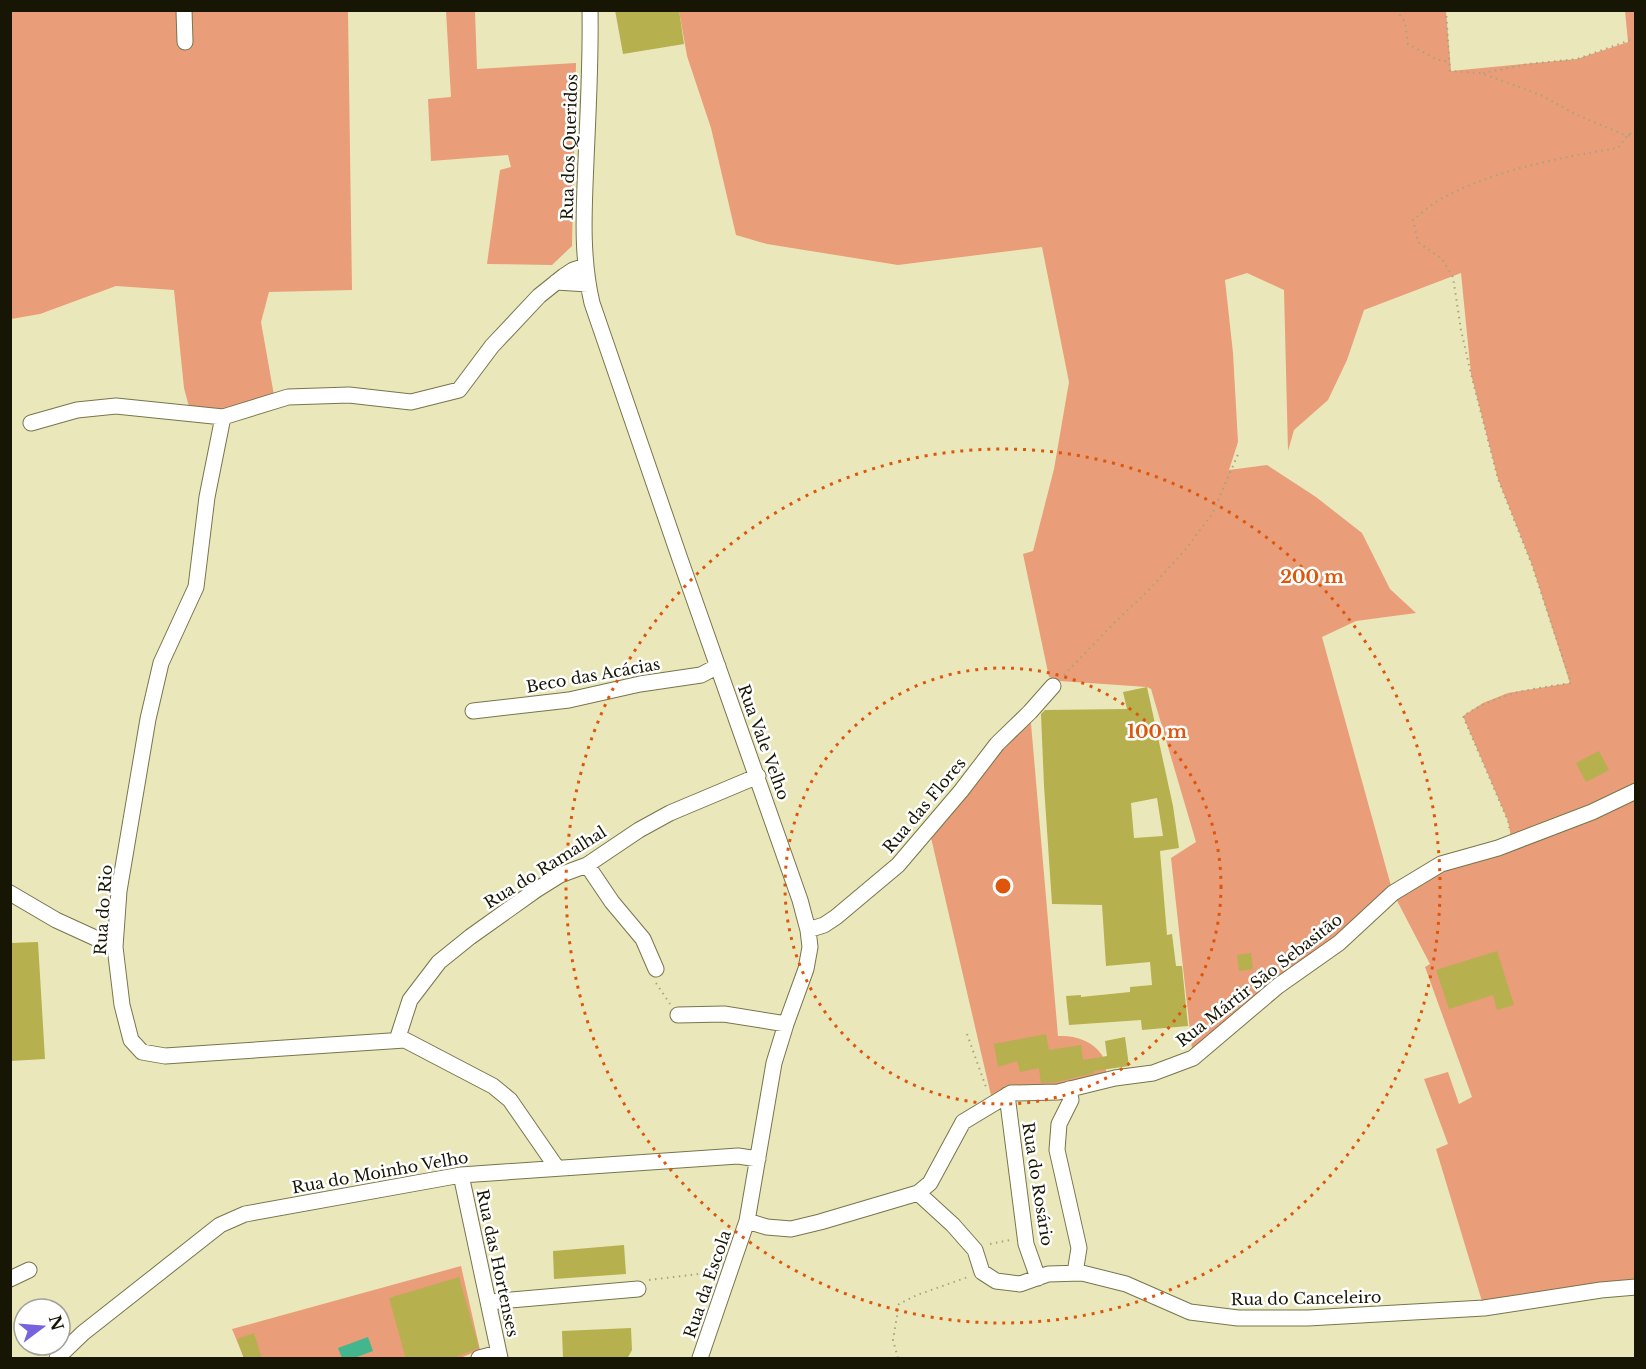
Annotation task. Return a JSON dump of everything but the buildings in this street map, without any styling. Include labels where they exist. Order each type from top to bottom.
[{"type":"street","points":[[184,10],[185,42]]},
{"type":"street","name":"Rua dos Queridos","points":[[588,284],[585,266],[584,223],[591,56],[590,10]]},
{"type":"street","points":[[31,423],[77,410],[116,406],[223,417],[288,397],[350,395],[411,402],[459,390],[492,346],[539,296],[573,270],[585,266]]},
{"type":"street","points":[[556,282],[588,284]]},
{"type":"street","name":"Rua Vale Velho","points":[[588,284],[602,335],[758,776],[808,930],[810,947],[806,969],[774,1063],[747,1221]]},
{"type":"street","name":"Rua do Rio","points":[[223,417],[207,497],[196,587],[161,663],[148,718],[119,891],[115,947],[122,1005],[131,1040],[142,1052],[165,1056],[405,1040],[493,1086],[510,1100],[557,1168]]},
{"type":"street","name":"Beco das Acácias","points":[[473,711],[569,700],[640,684],[701,675],[718,666]]},
{"type":"street","name":"Rua das Flores","points":[[808,930],[824,925],[836,917],[898,865],[961,791],[997,744],[1053,686]]},
{"type":"street","name":"Rua do Ramalhal","points":[[397,1040],[410,1000],[439,962],[470,937],[536,890],[561,875],[586,865],[639,830],[670,813],[758,776]]},
{"type":"street","name":"Rua Mártir São Sebasitão","points":[[918,1193],[930,1184],[963,1122],[1007,1095],[1058,1092],[1115,1078],[1153,1073],[1193,1058],[1278,986],[1339,943],[1393,893],[1441,864],[1512,843],[1592,812],[1635,791]]},
{"type":"street","points":[[586,865],[612,902],[643,939],[656,969]]},
{"type":"street","points":[[10,893],[56,920],[115,947]]},
{"type":"street","points":[[678,1015],[723,1014],[786,1024]]},
{"type":"street","points":[[1069,1089],[1071,1100],[1059,1124],[1056,1150],[1080,1248],[1074,1273]]},
{"type":"street","name":"Rua do Rosário","points":[[1007,1095],[1025,1238],[1038,1278]]},
{"type":"street","name":"Rua do Moinho Velho","points":[[57,1359],[83,1333],[220,1225],[245,1214],[461,1174],[738,1156],[758,1160]]},
{"type":"street","name":"Rua das Hortenses","points":[[461,1174],[499,1356]]},
{"type":"street","points":[[747,1221],[767,1227],[791,1229],[918,1193],[953,1225],[975,1250],[982,1272]]},
{"type":"street","name":"Rua da Escola","points":[[700,1359],[747,1221]]},
{"type":"street","points":[[10,1280],[29,1270]]},
{"type":"street","name":"Rua do Canceleiro","points":[[982,1272],[996,1281],[1020,1284],[1048,1274],[1083,1273],[1126,1284],[1190,1312],[1238,1318],[1342,1317],[1484,1308],[1635,1287]]},
{"type":"street","points":[[489,1302],[638,1289]]},
{"type":"street","points":[[479,1359],[499,1356]]},
{"type":"path","points":[[1446,10],[1450,67]]},
{"type":"path","points":[[1396,11],[1405,22],[1408,44],[1438,60],[1444,60],[1450,67],[1450,71],[1480,73],[1577,58],[1635,38]]},
{"type":"path","points":[[1480,73],[1543,96],[1575,114],[1627,136]]},
{"type":"path","points":[[1512,843],[1508,821],[1463,716],[1483,703],[1508,693],[1570,683],[1532,565],[1498,479],[1471,374],[1453,277],[1442,259],[1418,242],[1413,220],[1437,200],[1491,178],[1579,154],[1618,148],[1627,136],[1635,132]]},
{"type":"path","points":[[1053,686],[1148,591],[1185,550],[1212,514],[1239,452]]},
{"type":"path","points":[[656,969],[656,982],[678,1015]]},
{"type":"path","points":[[967,1034],[993,1104]]},
{"type":"path","points":[[975,1250],[997,1241],[1025,1238]]},
{"type":"path","points":[[638,1289],[646,1280],[716,1272],[729,1276]]},
{"type":"path","points":[[898,1359],[893,1340],[899,1304],[917,1295],[982,1272]]},
{"type":"shaded area","points":[[11,11],[348,11],[352,290],[269,292],[261,322],[275,401],[191,414],[184,388],[174,290],[116,286],[40,314],[11,319]]},
{"type":"shaded area","points":[[446,11],[475,11],[477,69],[576,63],[572,246],[552,265],[487,264],[500,170],[511,167],[508,155],[431,161],[428,99],[451,97]]},
{"type":"shaded area","points":[[679,11],[1446,11],[1451,71],[1577,59],[1628,42],[1625,11],[1635,11],[1635,1287],[1484,1308],[1436,1149],[1448,1144],[1424,1079],[1448,1072],[1459,1104],[1472,1097],[1425,967],[1430,964],[1393,893],[1193,1058],[1171,858],[1196,842],[1151,689],[1060,681],[1049,677],[1023,554],[1033,551],[1054,469],[1069,382],[1042,247],[898,265],[767,244],[736,235],[711,128],[687,56]],"holes":[[[1247,273],[1284,290],[1288,451],[1294,430],[1328,400],[1347,360],[1364,310],[1461,273],[1471,374],[1498,479],[1532,565],[1570,683],[1508,693],[1483,703],[1463,716],[1508,821],[1512,843],[1441,864],[1393,893],[1322,637],[1356,621],[1416,613],[1390,589],[1362,533],[1316,497],[1267,465],[1229,470],[1238,442],[1233,353],[1225,280]]]},
{"type":"shaded area","points":[[1030,712],[1058,1036],[1070,1036],[1088,1042],[1098,1050],[1104,1060],[1108,1080],[993,1104],[929,829]]},
{"type":"shaded area","points":[[461,1266],[480,1350],[460,1358],[244,1358],[232,1329]]},
{"type":"shaded area","points":[[368,1337],[373,1351],[354,1358],[342,1358],[338,1348]]}]
